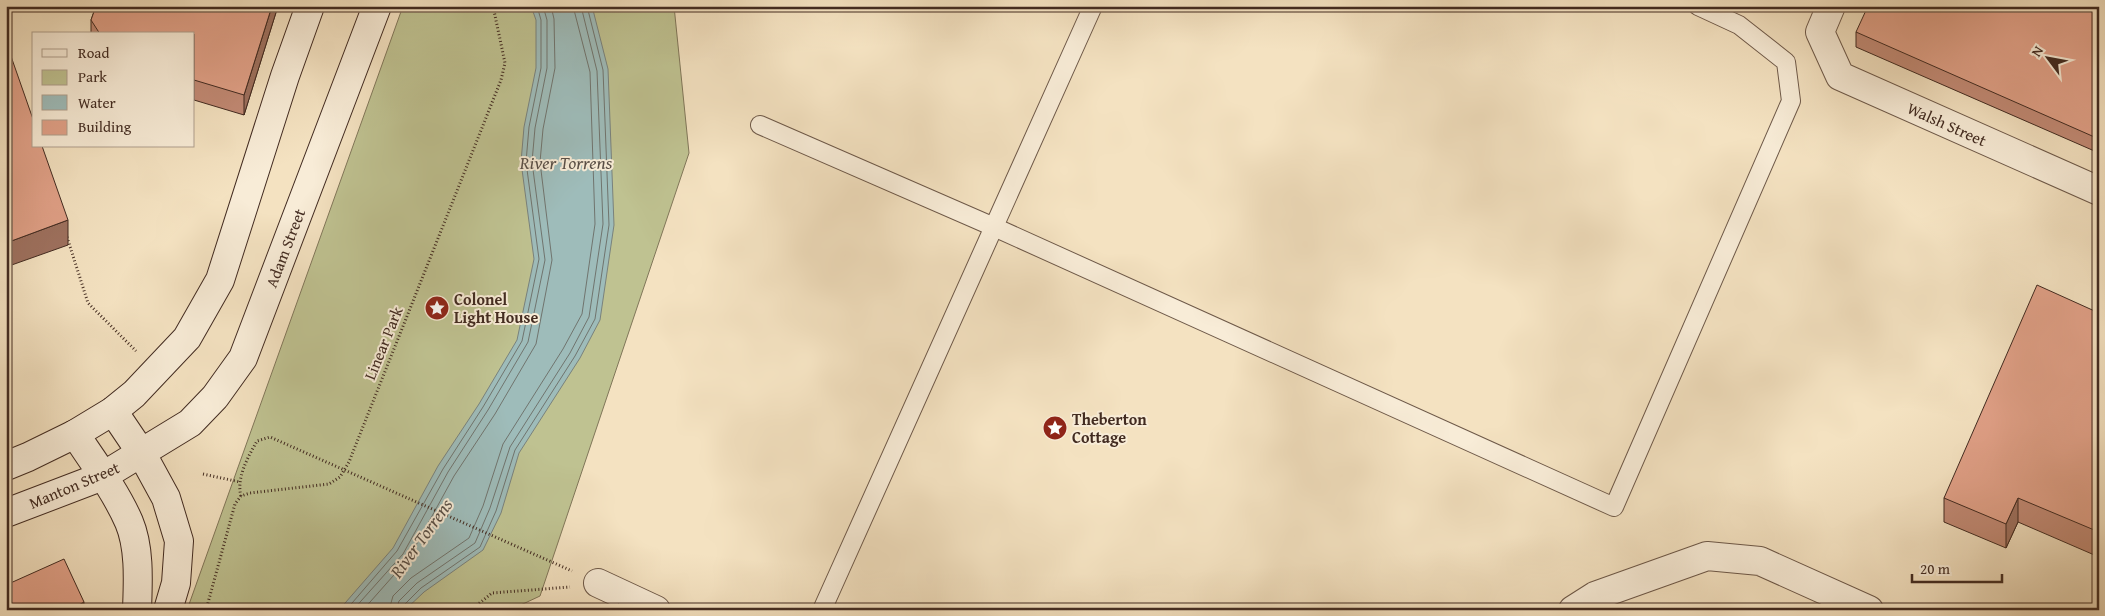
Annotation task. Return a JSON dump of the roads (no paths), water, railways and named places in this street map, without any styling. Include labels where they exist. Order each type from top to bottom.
[{"type":"main road","points":[[6,466],[75,434],[112,411],[134,394],[187,338],[220,280],[285,76],[310,6]]},
{"type":"main road","name":"Adam Street","points":[[142,454],[190,423],[215,397],[242,358],[377,6]]},
{"type":"main road","name":"Walsh Street","points":[[1831,6],[1820,32],[1840,76],[2099,192]]},
{"type":"main road","points":[[112,411],[142,454],[166,498],[179,541],[176,583],[168,610]]},
{"type":"main road","points":[[75,434],[103,476],[129,523],[138,562],[138,610]]},
{"type":"main road","name":"Manton Street","points":[[6,513],[103,476],[142,454]]},
{"type":"main road","points":[[1573,610],[1595,596],[1707,556],[1760,561],[1869,610]]},
{"type":"main road","points":[[598,582],[656,610]]},
{"type":"lane","points":[[822,610],[1093,6]]},
{"type":"lane","points":[[760,125],[994,227],[1614,507],[1790,102],[1786,62],[1740,25],[1698,6]]},
{"type":"water","name":"River Torrens","points":[[531,6],[592,6],[608,69],[614,225],[600,320],[580,358],[519,453],[501,513],[483,550],[424,592],[405,610],[339,610],[393,548],[438,466],[479,404],[517,340],[534,259],[521,162],[524,127],[536,68],[536,20]]},
{"type":"place","name":"Colonel Light House","points":[[437,308]]},
{"type":"place","name":"Theberton Cottage","points":[[1055,428]]}]
